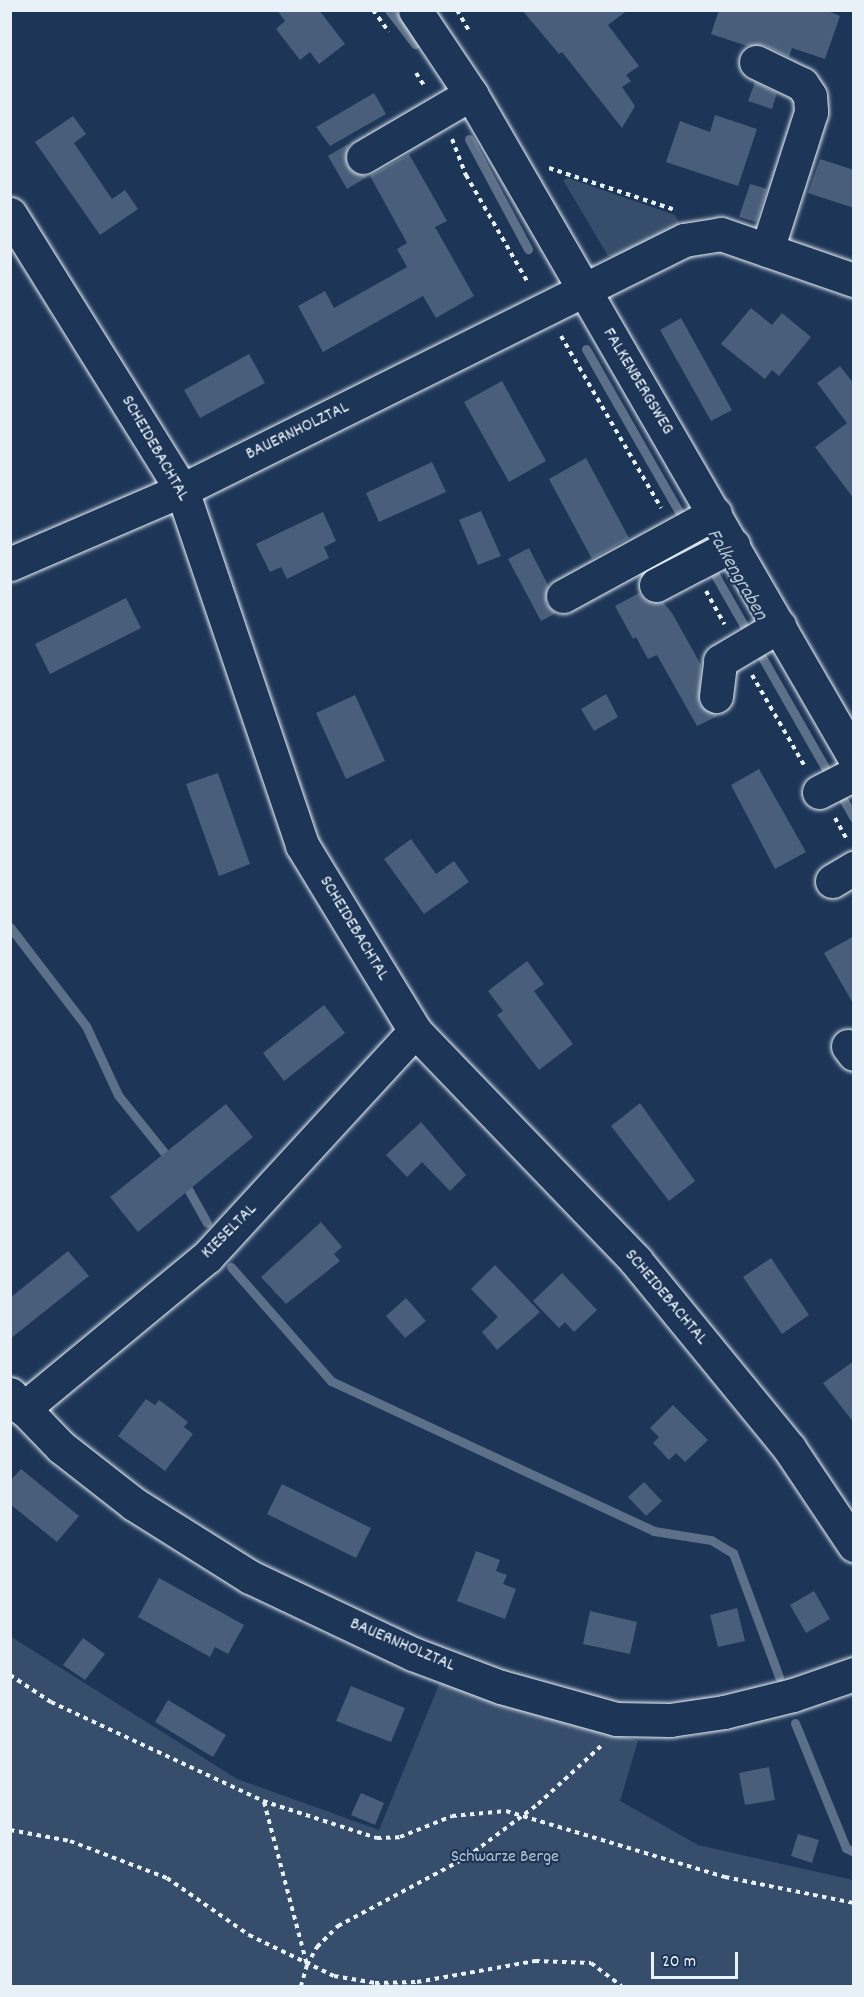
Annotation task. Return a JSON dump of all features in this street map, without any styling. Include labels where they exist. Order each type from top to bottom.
[{"type":"street","name":"FALKENBERGSWEG","points":[[415,10],[471,94],[582,291],[692,527],[755,640],[839,778]]},
{"type":"street","points":[[756,62],[802,84],[810,104],[767,250]]},
{"type":"street","points":[[363,157],[471,94]]},
{"type":"street","name":"SCHEIDEBACHTAL","points":[[10,214],[182,490],[302,845],[415,1032],[636,1261],[789,1448],[854,1545]]},
{"type":"street","points":[[721,234],[854,280]]},
{"type":"street","name":"BAUERNHOLZTAL","points":[[10,564],[182,490],[684,240],[721,234]]},
{"type":"street","points":[[563,596],[692,527]]},
{"type":"street","points":[[656,585],[709,558]]},
{"type":"street","points":[[716,696],[720,661],[755,640]]},
{"type":"street","name":"KIESELTAL","points":[[17,1402],[207,1257],[415,1032]]},
{"type":"street","name":"BAUERNHOLZTAL","points":[[17,1402],[61,1447],[134,1504],[250,1577],[413,1654],[501,1687],[616,1719],[670,1720],[724,1712],[793,1695],[854,1674]]},
{"type":"path","points":[[374,10],[392,35]]},
{"type":"path","points":[[409,62],[441,112],[466,175],[526,278],[538,314],[568,342],[692,527]]},
{"type":"path","points":[[511,165],[561,172],[705,220],[721,234]]},
{"type":"path","points":[[709,558],[755,640],[839,778],[854,851]]},
{"type":"path","points":[[10,1675],[51,1702],[263,1801],[377,1838],[391,1839],[452,1815],[506,1811],[524,1814],[572,1833],[725,1877],[854,1903]]},
{"type":"path","points":[[301,1986],[317,1947],[338,1926],[467,1857],[524,1814],[600,1747],[616,1719]]},
{"type":"path","points":[[263,1801],[308,1965]]},
{"type":"path","points":[[10,1830],[70,1841],[167,1878],[249,1935],[334,1976],[375,1983],[417,1982],[535,1961],[591,1963],[621,1986]]},
{"type":"green space","points":[[568,178],[675,215],[681,227],[616,257],[608,256],[563,180]]},
{"type":"green space","name":"Schwarze Berge","points":[[10,1636],[237,1779],[379,1830],[441,1680],[638,1741],[620,1801],[698,1845],[853,1880],[853,1986],[11,1986]]},
{"type":"building","points":[[277,10],[319,10],[345,44],[319,64],[310,52],[300,60],[276,29],[285,21]]},
{"type":"building","points":[[522,10],[628,10],[608,25],[639,66],[626,75],[631,81],[622,87],[635,106],[622,128],[562,52],[559,54]]},
{"type":"building","points":[[719,10],[826,10],[840,16],[825,59],[792,48],[789,57],[764,45],[747,46],[711,34]]},
{"type":"building","points":[[755,82],[777,93],[772,109],[748,101]]},
{"type":"building","points":[[374,93],[386,114],[330,146],[316,127]]},
{"type":"building","points":[[715,115],[757,129],[738,186],[666,162],[680,121],[710,132]]},
{"type":"building","points":[[73,116],[86,134],[74,143],[112,199],[125,190],[138,209],[100,235],[35,142]]},
{"type":"building","points":[[348,144],[347,166],[367,177],[347,189],[328,156]]},
{"type":"building","points":[[409,154],[447,221],[435,227],[474,296],[436,318],[423,296],[323,352],[298,306],[325,291],[334,308],[407,267],[397,249],[407,243],[370,176]]},
{"type":"building","points":[[820,159],[854,170],[854,208],[808,193]]},
{"type":"building","points":[[750,184],[767,189],[756,222],[739,217]]},
{"type":"building","points":[[751,308],[772,325],[782,313],[811,337],[779,376],[772,370],[765,379],[721,344]]},
{"type":"building","points":[[681,318],[732,410],[711,421],[660,330]]},
{"type":"building","points":[[249,354],[265,383],[200,418],[184,390]]},
{"type":"building","points":[[840,366],[854,384],[854,499],[815,447],[847,423],[817,383]]},
{"type":"building","points":[[502,381],[546,461],[509,482],[464,402]]},
{"type":"building","points":[[586,458],[629,538],[592,559],[549,479]]},
{"type":"building","points":[[432,462],[446,492],[379,522],[366,493]]},
{"type":"building","points":[[481,511],[501,556],[478,565],[459,520]]},
{"type":"building","points":[[323,512],[336,541],[324,547],[329,558],[287,579],[281,567],[270,572],[256,544]]},
{"type":"building","points":[[529,548],[548,585],[546,604],[556,613],[541,621],[508,559]]},
{"type":"building","points":[[639,593],[646,601],[663,602],[672,613],[701,665],[699,704],[718,716],[697,726],[657,655],[648,659],[636,637],[633,639],[615,606]]},
{"type":"building","points":[[126,598],[141,628],[50,674],[35,644]]},
{"type":"building","points":[[606,694],[618,717],[594,731],[581,709]]},
{"type":"building","points":[[355,695],[385,761],[346,779],[316,713]]},
{"type":"building","points":[[759,769],[806,852],[775,869],[731,785]]},
{"type":"building","points":[[218,773],[250,864],[219,876],[186,784]]},
{"type":"building","points":[[411,839],[436,874],[454,861],[469,882],[424,914],[384,859]]},
{"type":"building","points":[[854,936],[854,1005],[824,953]]},
{"type":"building","points":[[527,961],[544,984],[534,991],[573,1044],[539,1070],[497,1015],[503,1011],[488,991]]},
{"type":"building","points":[[324,1005],[345,1033],[284,1081],[263,1053]]},
{"type":"building","points":[[640,1103],[695,1181],[669,1201],[611,1126]]},
{"type":"building","points":[[226,1104],[253,1137],[138,1232],[110,1197]]},
{"type":"building","points":[[421,1122],[466,1175],[450,1191],[422,1162],[407,1177],[386,1155]]},
{"type":"building","points":[[321,1222],[342,1247],[334,1254],[340,1261],[286,1304],[261,1277]]},
{"type":"building","points":[[68,1251],[89,1276],[10,1339],[10,1298]]},
{"type":"building","points":[[771,1258],[809,1315],[782,1334],[743,1277]]},
{"type":"building","points":[[495,1265],[540,1312],[497,1350],[482,1332],[498,1317],[471,1289]]},
{"type":"building","points":[[562,1273],[597,1310],[574,1332],[565,1322],[559,1328],[533,1301]]},
{"type":"building","points":[[406,1298],[426,1321],[405,1338],[386,1316]]},
{"type":"building","points":[[854,1361],[854,1423],[823,1383]]},
{"type":"building","points":[[146,1399],[155,1405],[159,1400],[174,1411],[188,1422],[184,1427],[193,1434],[165,1471],[118,1436]]},
{"type":"building","points":[[673,1405],[708,1440],[685,1462],[676,1453],[669,1460],[653,1443],[659,1437],[650,1428]]},
{"type":"building","points":[[21,1469],[79,1516],[57,1542],[10,1504],[10,1481]]},
{"type":"building","points":[[644,1482],[662,1501],[646,1516],[628,1497]]},
{"type":"building","points":[[282,1484],[371,1528],[356,1558],[267,1514]]},
{"type":"building","points":[[476,1551],[500,1560],[496,1571],[507,1575],[503,1584],[516,1589],[505,1619],[457,1601]]},
{"type":"building","points":[[159,1578],[244,1625],[228,1654],[215,1647],[210,1657],[138,1617]]},
{"type":"building","points":[[814,1591],[830,1619],[806,1633],[790,1605]]},
{"type":"building","points":[[737,1608],[745,1641],[718,1647],[710,1615]]},
{"type":"building","points":[[590,1611],[637,1622],[630,1654],[583,1644]]},
{"type":"building","points":[[83,1638],[105,1654],[85,1680],[63,1665]]},
{"type":"building","points":[[351,1686],[405,1708],[391,1742],[336,1721]]},
{"type":"building","points":[[168,1700],[226,1735],[213,1757],[155,1722]]},
{"type":"building","points":[[769,1767],[775,1800],[745,1805],[739,1773]]},
{"type":"building","points":[[361,1793],[384,1803],[375,1825],[351,1815]]},
{"type":"building","points":[[798,1834],[819,1840],[812,1863],[791,1856]]},
{"type":"waterway","name":"Falkengraben","points":[[389,10],[415,44]]},
{"type":"waterway","name":"Falkengraben","points":[[469,139],[528,249]]},
{"type":"waterway","name":"Falkengraben","points":[[586,349],[854,818]]},
{"type":"waterway","points":[[10,927],[86,1026],[118,1095],[171,1161]]},
{"type":"waterway","points":[[183,1180],[207,1223]]},
{"type":"waterway","points":[[231,1267],[331,1381],[654,1531],[711,1540],[733,1553],[779,1677]]},
{"type":"waterway","points":[[795,1723],[846,1848],[854,1852]]}]
